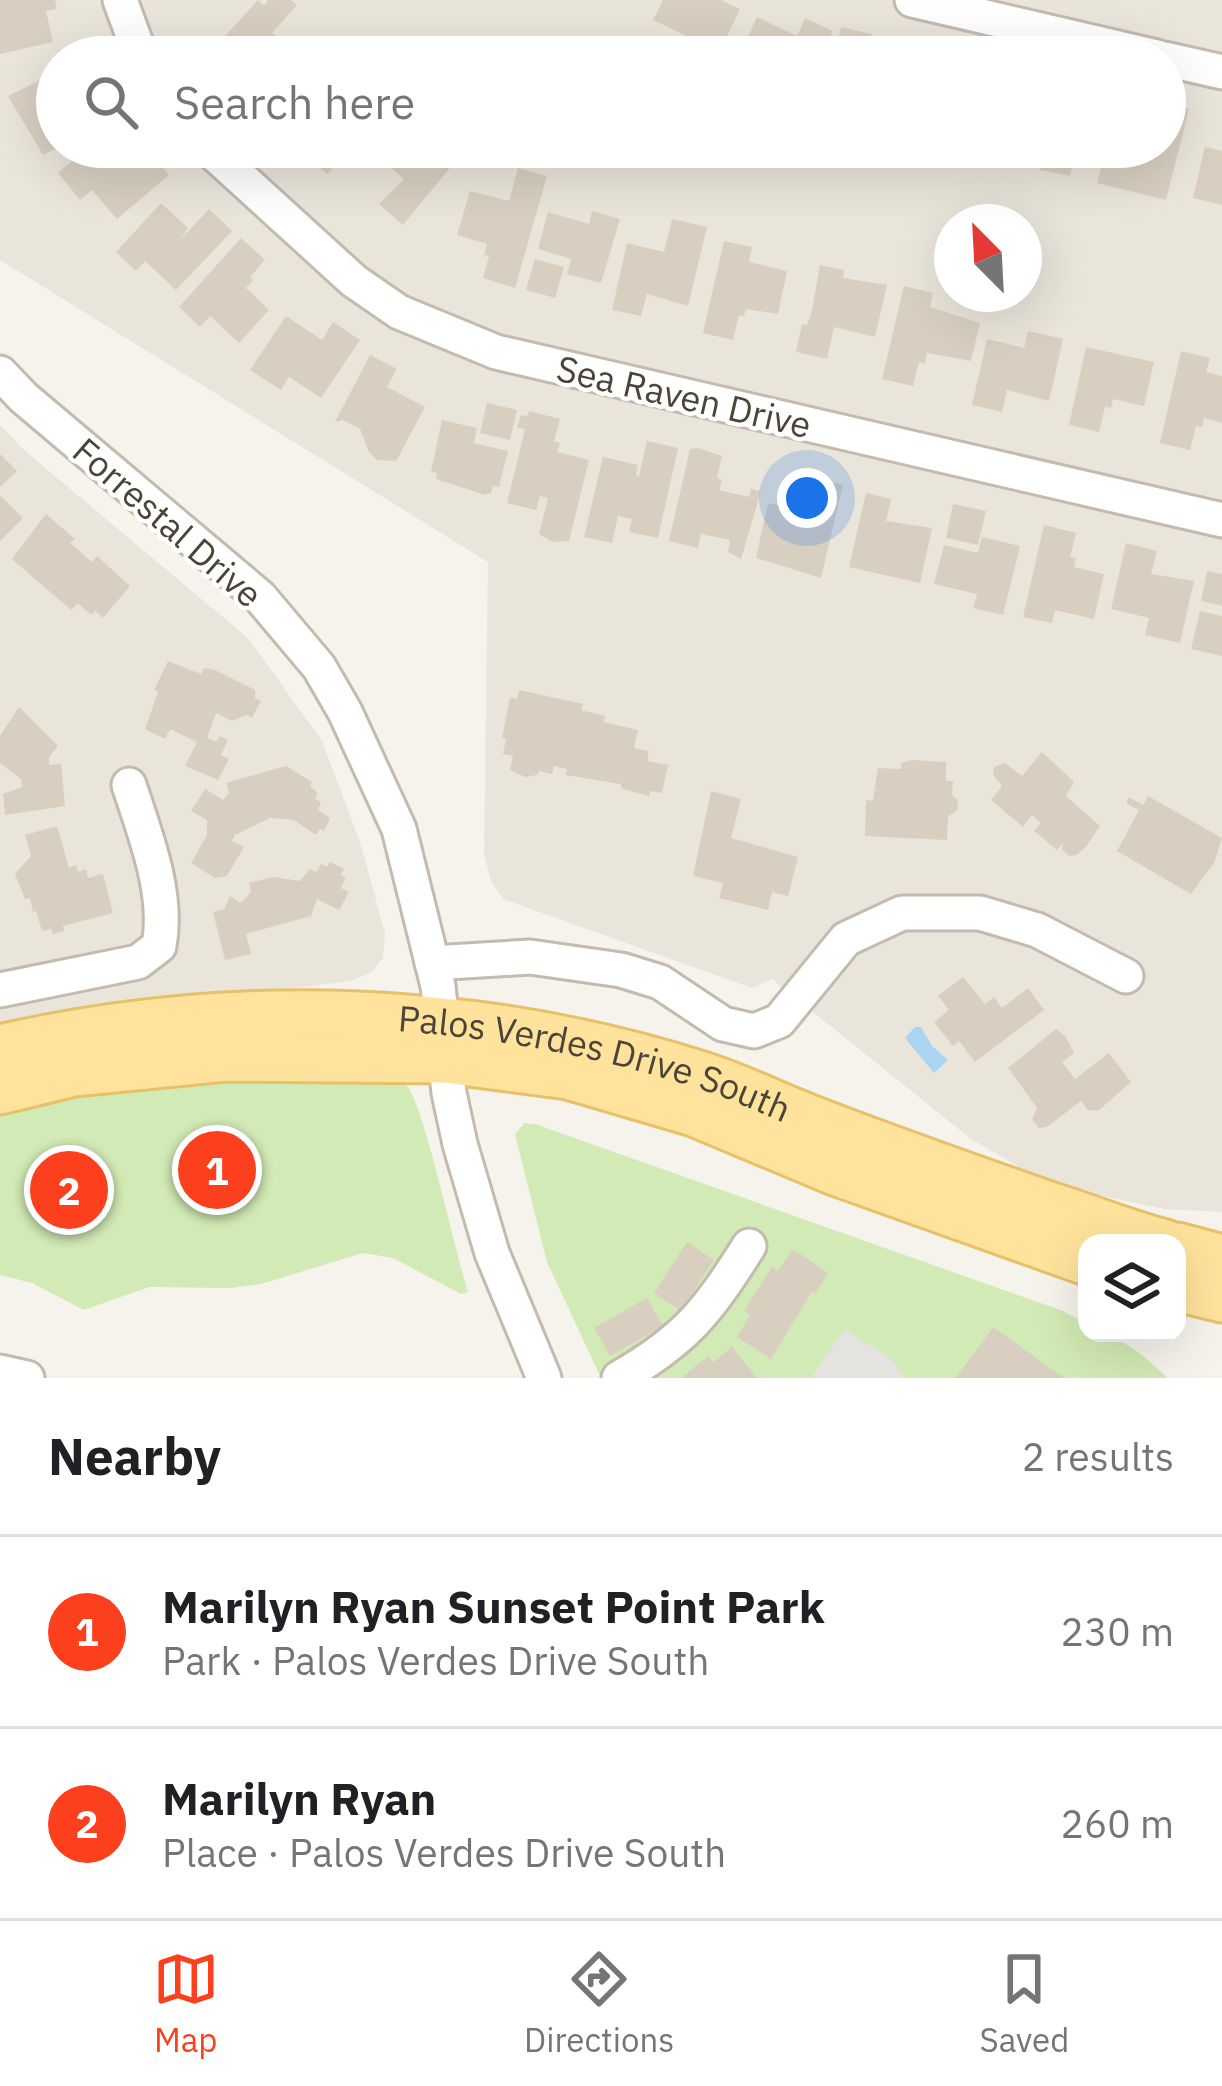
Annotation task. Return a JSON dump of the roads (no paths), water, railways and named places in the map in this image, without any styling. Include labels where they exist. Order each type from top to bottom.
[{"type":"main road","name":"Palos Verdes Drive South","points":[[0,1048],[72,1031],[267,1014],[445,1039],[600,1044],[707,1077],[926,1162],[1138,1234]]},
{"type":"main road","name":"Palos Verdes Drive South","points":[[0,1091],[74,1073],[445,1039],[694,1113],[856,1180],[1078,1259]]},
{"type":"main road","points":[[1186,1248],[1222,1258]]},
{"type":"main road","points":[[1186,1290],[1222,1299]]},
{"type":"street","points":[[120,0],[133,36]]},
{"type":"street","points":[[912,0],[1067,36]]},
{"type":"street","points":[[1186,64],[1222,72]]},
{"type":"street","name":"Sea Raven Drive","points":[[230,168],[354,281],[399,312],[461,340],[496,352],[1222,520]]},
{"type":"street","name":"Forrestal Drive","points":[[0,373],[58,428],[260,597],[319,668],[345,712],[399,829],[432,963],[460,1144],[492,1253],[544,1378]]},
{"type":"street","points":[[0,990],[138,962],[159,946],[163,924],[147,840],[129,785]]},
{"type":"street","points":[[432,963],[530,957],[621,970],[660,982],[723,1024],[754,1031],[779,1021],[846,939],[902,913],[980,913],[1037,930],[1126,976]]},
{"type":"street","points":[[619,1378],[688,1332],[749,1246]]},
{"type":"water","points":[[921,1027],[948,1060],[934,1073],[905,1038]]},
{"type":"place","name":"Marilyn Ryan Sunset Point Park","points":[[217,1170]]},
{"type":"place","name":"Marilyn Ryan","points":[[69,1190]]}]
